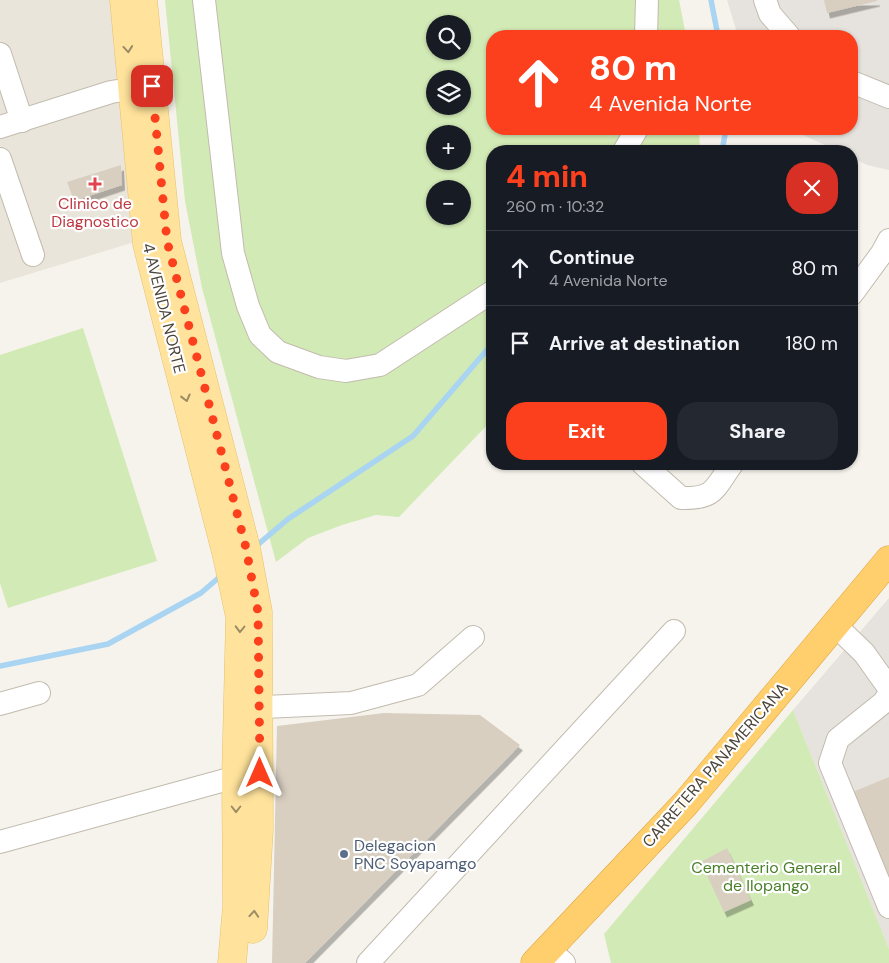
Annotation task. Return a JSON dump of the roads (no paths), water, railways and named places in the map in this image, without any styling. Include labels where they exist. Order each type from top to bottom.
[{"type":"highway","name":"CARRETERA PANAMERICANA","points":[[549,958],[686,803],[887,564]]},
{"type":"main road","name":"4 AVENIDA NORTE","points":[[124,0],[142,87]]},
{"type":"main road","name":"4 AVENIDA NORTE","points":[[143,0],[142,87],[148,244],[239,563],[240,617],[249,708],[248,775]]},
{"type":"main road","points":[[232,963],[248,775]]},
{"type":"main road","points":[[248,775],[259,829],[250,963]]},
{"type":"street","points":[[204,0],[233,253],[248,306],[260,335],[278,352],[318,367],[346,372],[380,365],[486,296]]},
{"type":"street","points":[[646,30],[647,0]]},
{"type":"street","points":[[765,0],[770,14],[783,30]]},
{"type":"street","points":[[0,54],[22,121]]},
{"type":"street","points":[[858,84],[889,97]]},
{"type":"street","points":[[0,127],[111,92],[142,87]]},
{"type":"street","points":[[0,159],[33,255]]},
{"type":"street","points":[[858,286],[889,240]]},
{"type":"street","points":[[650,470],[681,498],[698,499],[710,495],[728,470]]},
{"type":"street","points":[[835,625],[864,653],[889,688]]},
{"type":"street","points":[[368,963],[674,631]]},
{"type":"street","points":[[249,708],[351,703],[418,685],[472,637]]},
{"type":"street","points":[[0,704],[40,693]]},
{"type":"street","points":[[889,694],[884,702],[838,739],[830,763],[889,907]]},
{"type":"street","points":[[0,842],[248,775]]},
{"type":"waterway","points":[[711,0],[717,30]]},
{"type":"waterway","points":[[723,145],[725,135]]},
{"type":"waterway","points":[[255,547],[288,519],[413,436],[486,351]]},
{"type":"waterway","points":[[0,666],[108,644],[201,593],[223,574]]},
{"type":"place","name":"Clinico de Diagnostico","points":[[95,184]]},
{"type":"place","name":"Delegacion PNC Soyapamgo","points":[[344,854]]},
{"type":"park label","name":"Cementerio General de Ilopango","points":[[766,876]]}]
